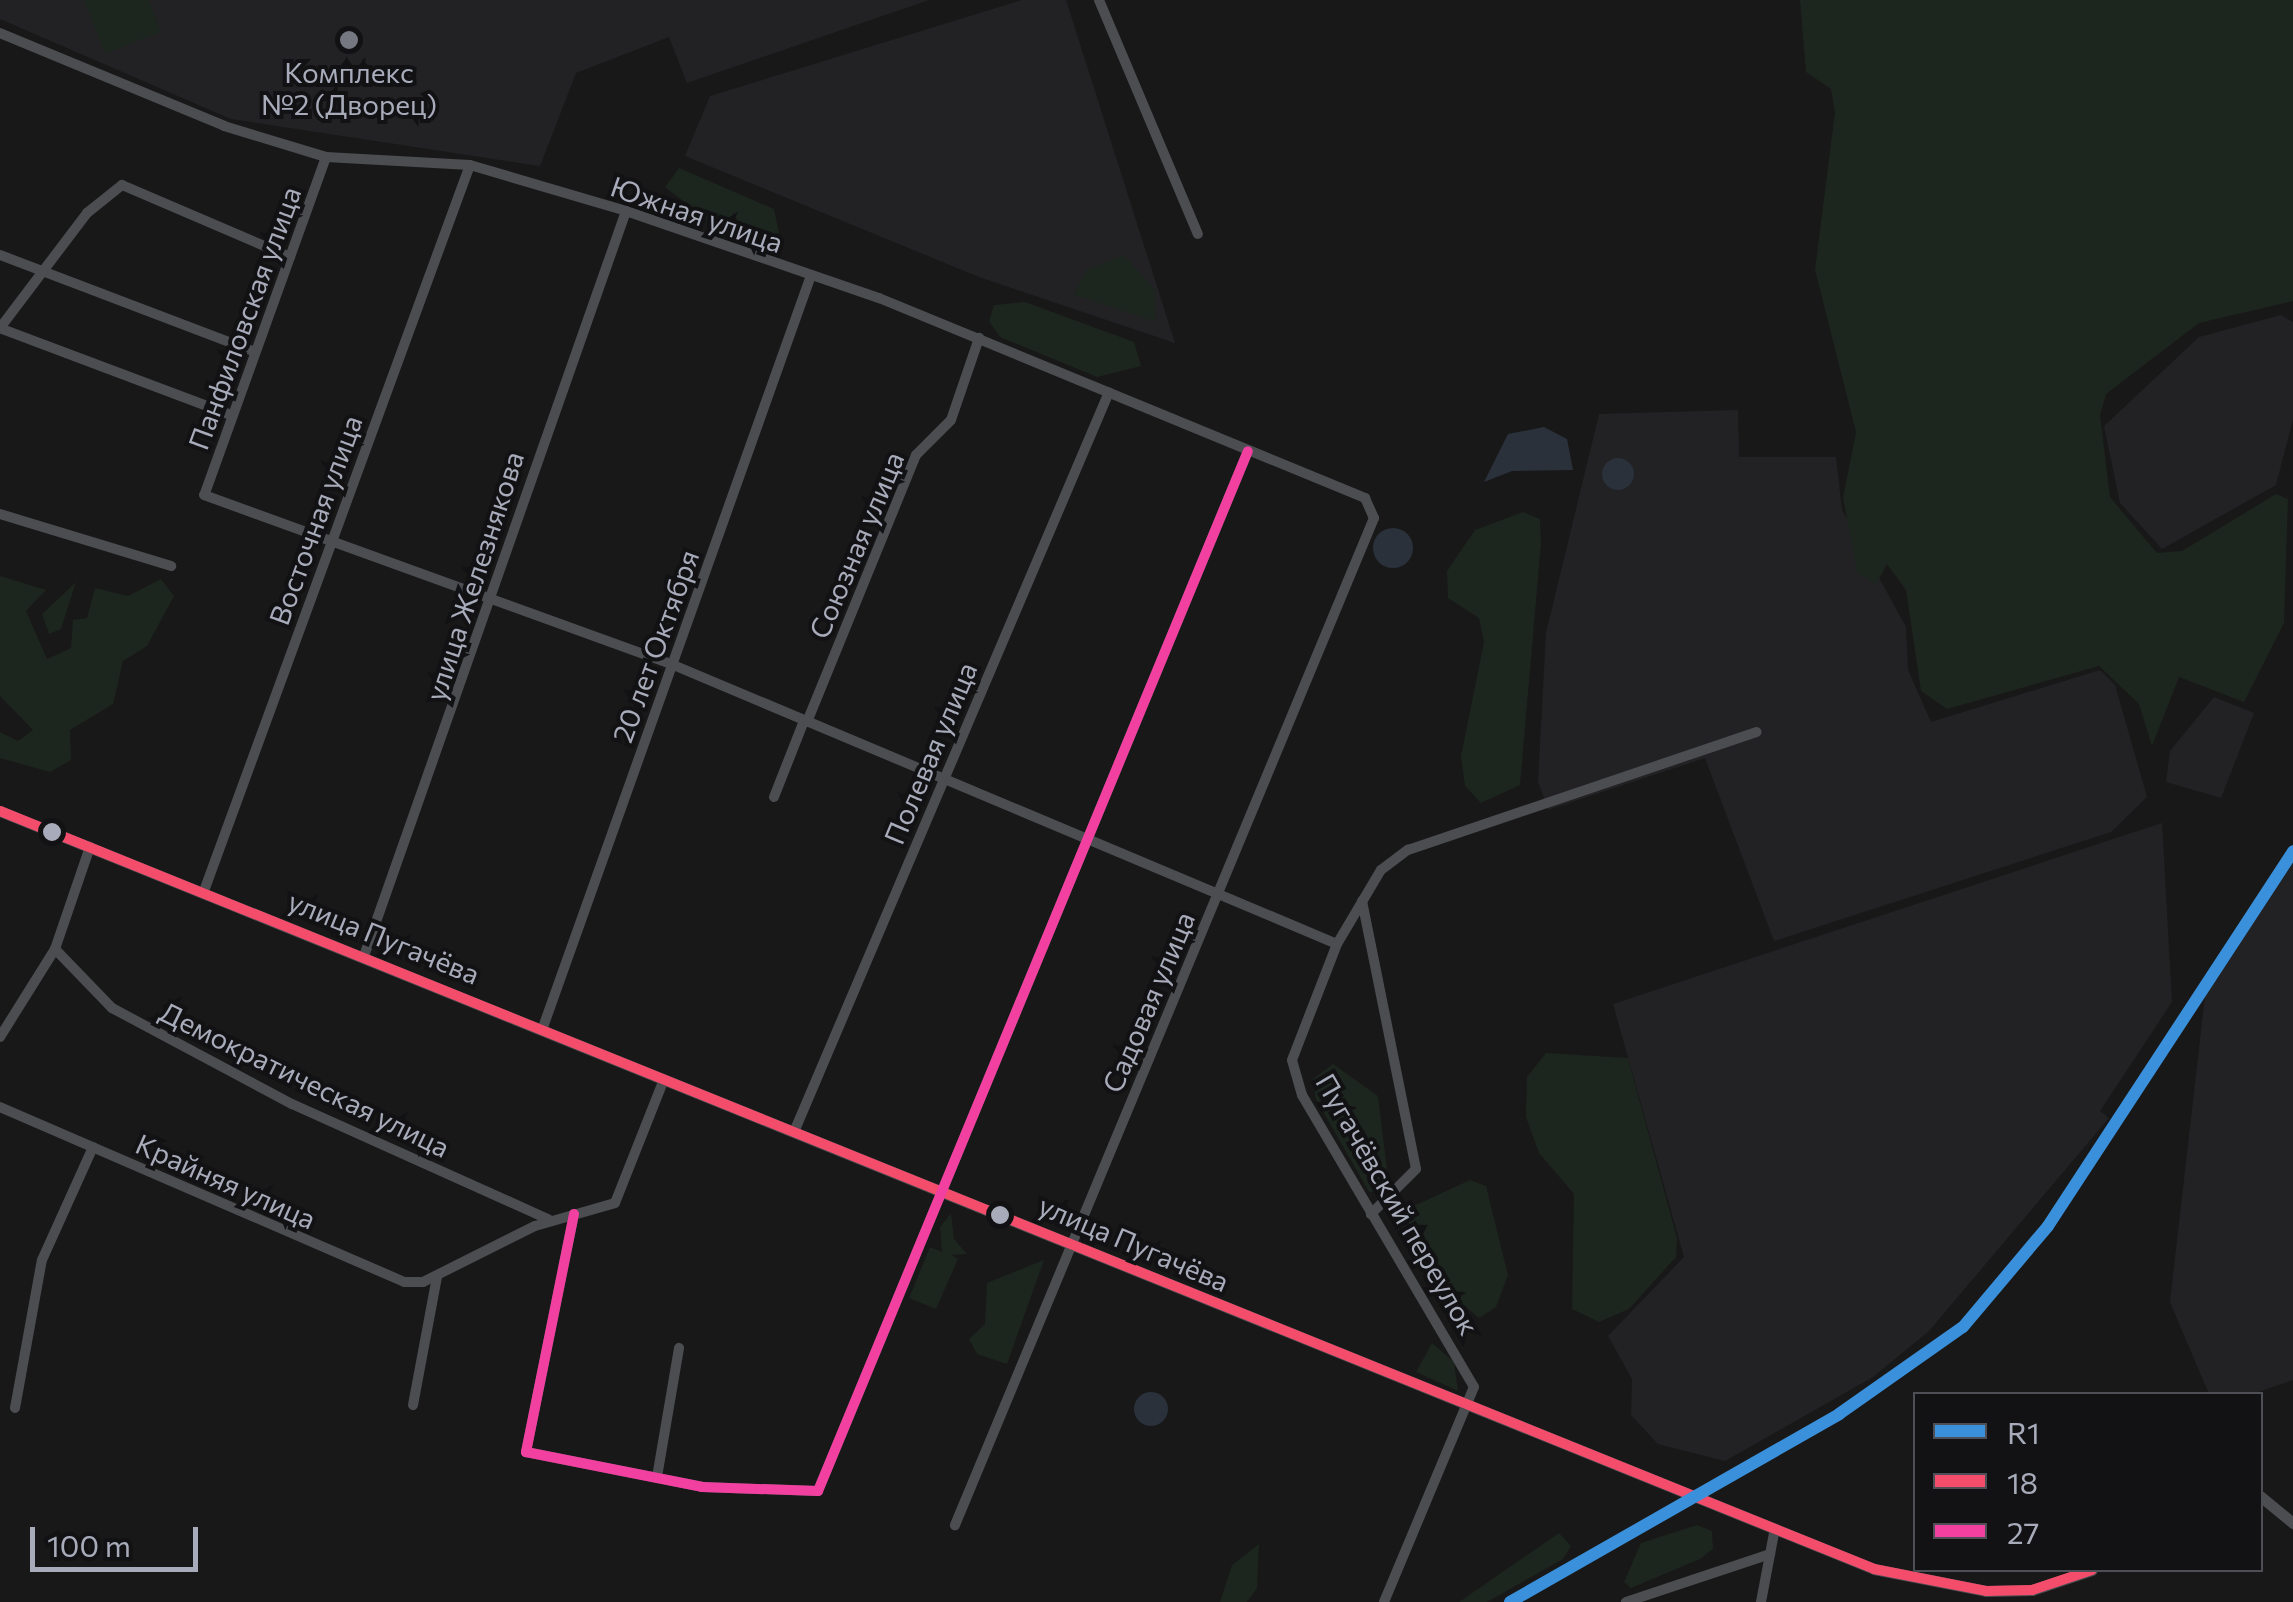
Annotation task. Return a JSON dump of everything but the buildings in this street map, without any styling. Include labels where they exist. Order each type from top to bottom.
[{"type":"street","points":[[1100,0],[1198,234]]},
{"type":"street","name":"Южная улица","points":[[0,32],[224,126],[326,157],[470,165],[626,211],[978,338],[1365,498]]},
{"type":"street","name":"Панфиловская улица","points":[[326,157],[204,495],[330,548]]},
{"type":"street","name":"Восточная улица","points":[[204,890],[470,165]]},
{"type":"street","points":[[231,415],[0,328],[42,272],[122,185],[290,257]]},
{"type":"street","name":"улица Железнякова","points":[[364,956],[485,597],[626,211]]},
{"type":"street","points":[[0,256],[255,352]]},
{"type":"street","name":"20 лет Октября","points":[[542,1030],[810,278]]},
{"type":"street","name":"Союзная улица","points":[[774,797],[916,455],[950,420],[978,338]]},
{"type":"street","name":"Полевая улица","points":[[794,1132],[1109,392]]},
{"type":"street","points":[[574,1214],[526,1452],[766,1495],[818,1491],[1248,451]]},
{"type":"street","name":"Садовая улица","points":[[955,1525],[1068,1242],[1220,892],[1374,518],[1365,498]]},
{"type":"street","points":[[0,514],[172,566]]},
{"type":"street","points":[[330,548],[485,597],[672,664],[1337,944]]},
{"type":"street","name":"Пугачёвский переулок","points":[[1470,1408],[1474,1387],[1462,1358],[1302,1095],[1292,1060],[1337,944],[1380,870],[1408,850],[1757,732]]},
{"type":"street","name":"улица Пугачёва","points":[[0,811],[204,890],[1774,1533],[1874,1570],[1986,1591],[2032,1590],[2086,1572]]},
{"type":"street","points":[[1,1032],[56,949],[90,847]]},
{"type":"street","points":[[1362,901],[1416,1169],[1371,1214]]},
{"type":"street","name":"Демократическая улица","points":[[56,949],[112,1008],[292,1104],[554,1220]]},
{"type":"street","points":[[413,1405],[437,1277],[554,1220],[625,1192],[664,1078]]},
{"type":"street","name":"Крайняя улица","points":[[0,1107],[404,1282],[437,1277]]},
{"type":"street","points":[[15,1408],[42,1260],[92,1147]]},
{"type":"street","points":[[657,1477],[679,1348]]},
{"type":"street","points":[[1384,1602],[1470,1408]]},
{"type":"street","points":[[2263,1498],[2293,1523]]},
{"type":"street","points":[[1761,1602],[1774,1533]]},
{"type":"street","points":[[1626,1602],[1770,1554]]},
{"type":"shaded area","points":[[0,0],[929,0],[687,83],[669,37],[576,73],[540,166],[231,119],[0,19]]},
{"type":"shaded area","points":[[84,0],[149,0],[161,32],[105,54]]},
{"type":"shaded area","points":[[1022,0],[1066,0],[1175,343],[979,277],[685,156],[710,96]]},
{"type":"shaded area","points":[[1800,0],[2293,0],[2293,301],[2199,323],[2106,394],[2100,415],[2110,497],[2157,553],[2182,551],[2276,494],[2288,499],[2284,623],[2244,702],[2179,677],[2152,746],[2139,704],[2099,666],[1947,709],[1921,691],[1906,590],[1887,564],[1876,584],[1857,573],[1843,498],[1856,432],[1815,270],[1835,112],[1831,89],[1806,72]]},
{"type":"shaded area","points":[[679,168],[774,209],[779,233],[766,241],[713,224],[665,187]]},
{"type":"shaded area","points":[[1124,255],[1156,291],[1155,322],[1074,295],[1086,270]]},
{"type":"shaded area","points":[[1025,302],[1134,342],[1141,366],[1097,377],[1000,337],[989,321],[994,305]]},
{"type":"shaded area","points":[[2281,315],[2293,322],[2293,419],[2276,485],[2162,549],[2120,503],[2104,426],[2199,337]]},
{"type":"shaded area","points":[[1738,410],[1739,457],[1836,457],[1842,510],[1906,627],[1908,670],[1931,722],[2100,670],[2115,685],[2147,797],[2111,832],[1774,941],[1705,758],[1548,810],[1538,781],[1546,633],[1599,414]]},
{"type":"shaded area","points":[[1544,427],[1567,439],[1573,470],[1512,471],[1484,482],[1508,434]]},
{"type":"shaded area","points":[[1618,458],[1629,463],[1634,474],[1629,485],[1618,490],[1607,485],[1602,474],[1607,463]]},
{"type":"shaded area","points":[[1523,512],[1540,519],[1541,543],[1520,785],[1481,803],[1465,786],[1461,756],[1484,642],[1479,618],[1448,598],[1447,571],[1475,530]]},
{"type":"shaded area","points":[[1393,528],[1407,534],[1413,548],[1407,562],[1393,568],[1379,562],[1373,548],[1379,534]]},
{"type":"shaded area","points":[[0,576],[46,590],[26,611],[47,659],[71,648],[73,620],[87,618],[95,588],[128,596],[161,579],[174,596],[147,646],[123,661],[113,704],[70,730],[71,760],[50,772],[0,758],[0,732],[18,741],[33,730],[0,696]]},
{"type":"shaded area","points":[[76,582],[61,629],[49,634],[42,614]]},
{"type":"shaded area","points":[[2214,697],[2254,713],[2221,798],[2166,782],[2170,751]]},
{"type":"shaded area","points":[[2162,823],[2172,1002],[2100,1111],[2109,1118],[1929,1331],[1873,1377],[1725,1461],[1658,1444],[1631,1415],[1632,1379],[1608,1336],[1684,1257],[1613,1004]]},
{"type":"shaded area","points":[[2293,863],[2293,1380],[2258,1392],[2208,1392],[2170,1302],[2205,996]]},
{"type":"shaded area","points":[[1546,1053],[1628,1058],[1677,1238],[1676,1257],[1629,1309],[1599,1322],[1572,1309],[1574,1194],[1539,1153],[1526,1117],[1527,1077]]},
{"type":"shaded area","points":[[1333,1064],[1378,1096],[1387,1170],[1378,1191],[1369,1192],[1316,1099],[1313,1079]]},
{"type":"shaded area","points":[[1470,1180],[1486,1186],[1508,1275],[1496,1307],[1479,1318],[1421,1268],[1405,1210]]},
{"type":"shaded area","points":[[951,1213],[954,1239],[967,1254],[951,1255],[958,1259],[936,1309],[909,1298],[930,1247],[942,1252],[940,1227]]},
{"type":"shaded area","points":[[1044,1260],[1007,1364],[977,1354],[969,1339],[985,1324],[987,1283]]},
{"type":"shaded area","points":[[1432,1343],[1454,1362],[1458,1391],[1416,1372]]},
{"type":"shaded area","points":[[1151,1392],[1163,1397],[1168,1409],[1163,1421],[1151,1426],[1139,1421],[1134,1409],[1139,1397]]},
{"type":"shaded area","points":[[1697,1525],[1712,1531],[1713,1549],[1700,1559],[1631,1588],[1624,1582],[1641,1543]]},
{"type":"shaded area","points":[[1559,1533],[1571,1546],[1563,1559],[1487,1602],[1459,1602]]},
{"type":"shaded area","points":[[1259,1544],[1257,1588],[1247,1602],[1220,1602],[1232,1565]]},
{"type":"transit line","name":"27","points":[[574,1214],[526,1452],[702,1487],[818,1491],[1248,451]]},
{"type":"transit line","name":"18","points":[[0,811],[1874,1569],[1986,1591],[2032,1590],[2086,1572]]},
{"type":"transit line","name":"R1","points":[[1510,1602],[1839,1414],[1963,1327],[2048,1226],[2293,851]]},
{"type":"place","name":"Комплекс №2 (Дворец)","points":[[349,40]]}]
